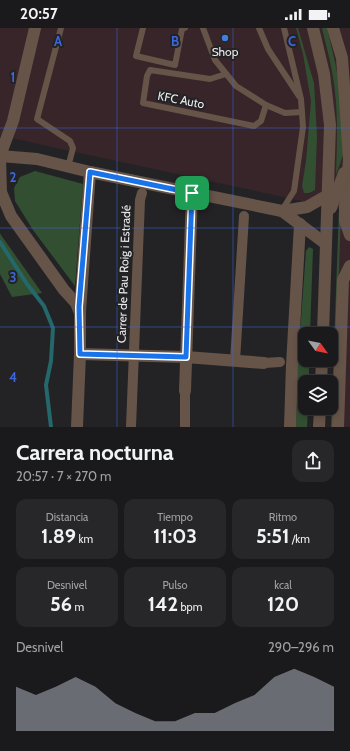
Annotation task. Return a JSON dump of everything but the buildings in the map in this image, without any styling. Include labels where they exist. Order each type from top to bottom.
[{"type":"street","points":[[35,28],[13,121],[0,157],[1,192],[11,216],[64,290],[76,303],[80,313]]},
{"type":"street","points":[[313,28],[324,74],[330,125],[323,327]]},
{"type":"street","points":[[333,28],[342,58],[349,160],[345,221],[350,235]]},
{"type":"street","points":[[0,157],[37,159],[68,168],[282,211],[307,207],[328,195]]},
{"type":"street","points":[[326,220],[349,160]]},
{"type":"street","points":[[77,427],[80,354],[79,307],[90,172]]},
{"type":"street","points":[[185,427],[192,193]]},
{"type":"street","name":"Carrer de Pau Roig i Estradé","points":[[131,427],[140,200],[142,194]]},
{"type":"street","points":[[282,211],[326,244]]},
{"type":"street","points":[[235,361],[244,216]]},
{"type":"street","points":[[290,427],[300,224]]},
{"type":"street","points":[[338,427],[343,280],[350,266]]},
{"type":"street","points":[[80,354],[186,357],[264,363],[280,362]]},
{"type":"street","points":[[319,427],[320,415]]},
{"type":"lane","points":[[61,28],[37,119],[70,141],[73,148],[68,168]]},
{"type":"lane","points":[[142,28],[136,56],[175,65],[182,29],[185,28]]},
{"type":"lane","points":[[204,28],[215,60],[236,86],[266,105],[285,113],[302,112]]},
{"type":"lane","points":[[258,28],[268,49],[301,99]]},
{"type":"lane","points":[[282,211],[294,191],[303,127],[301,99],[284,28]]},
{"type":"lane","name":"KFC Auto","points":[[226,74],[210,79],[150,70],[147,76],[142,103],[254,126],[261,121],[266,105]]},
{"type":"shaded area","points":[[0,28],[350,28],[350,427],[331,427],[331,415],[338,415],[338,375],[333,375],[333,367],[338,367],[338,327],[335,327],[339,209],[0,135]]},
{"type":"green space","points":[[296,28],[298,28],[314,83],[317,136],[315,190],[309,193],[304,193],[302,186],[306,161],[311,101],[303,54]]},
{"type":"green space","points":[[322,28],[327,28],[342,100],[344,152],[336,175],[336,102],[331,68]]},
{"type":"green space","points":[[35,171],[83,184],[75,286],[33,230],[15,201],[14,188],[20,177]]},
{"type":"green space","points":[[341,208],[337,327],[335,327],[339,210]]},
{"type":"green space","points":[[0,233],[42,293],[12,297],[0,274]]},
{"type":"green space","points":[[309,247],[313,249],[310,327],[300,327],[306,251]]},
{"type":"green space","points":[[298,361],[298,367],[309,367],[309,375],[298,375],[298,415],[308,415],[307,427],[296,427]]},
{"type":"green space","points":[[333,367],[336,367],[336,375],[333,375]]},
{"type":"green space","points":[[331,415],[334,415],[334,427],[331,427]]},
{"type":"waterway","points":[[0,242],[27,284],[44,306],[53,328],[51,361],[46,385],[51,427]]},
{"type":"place","name":"Shop","points":[[225,38]]},
{"type":"route","points":[[90,172],[192,193],[186,357],[80,354],[79,307],[90,172]]}]
